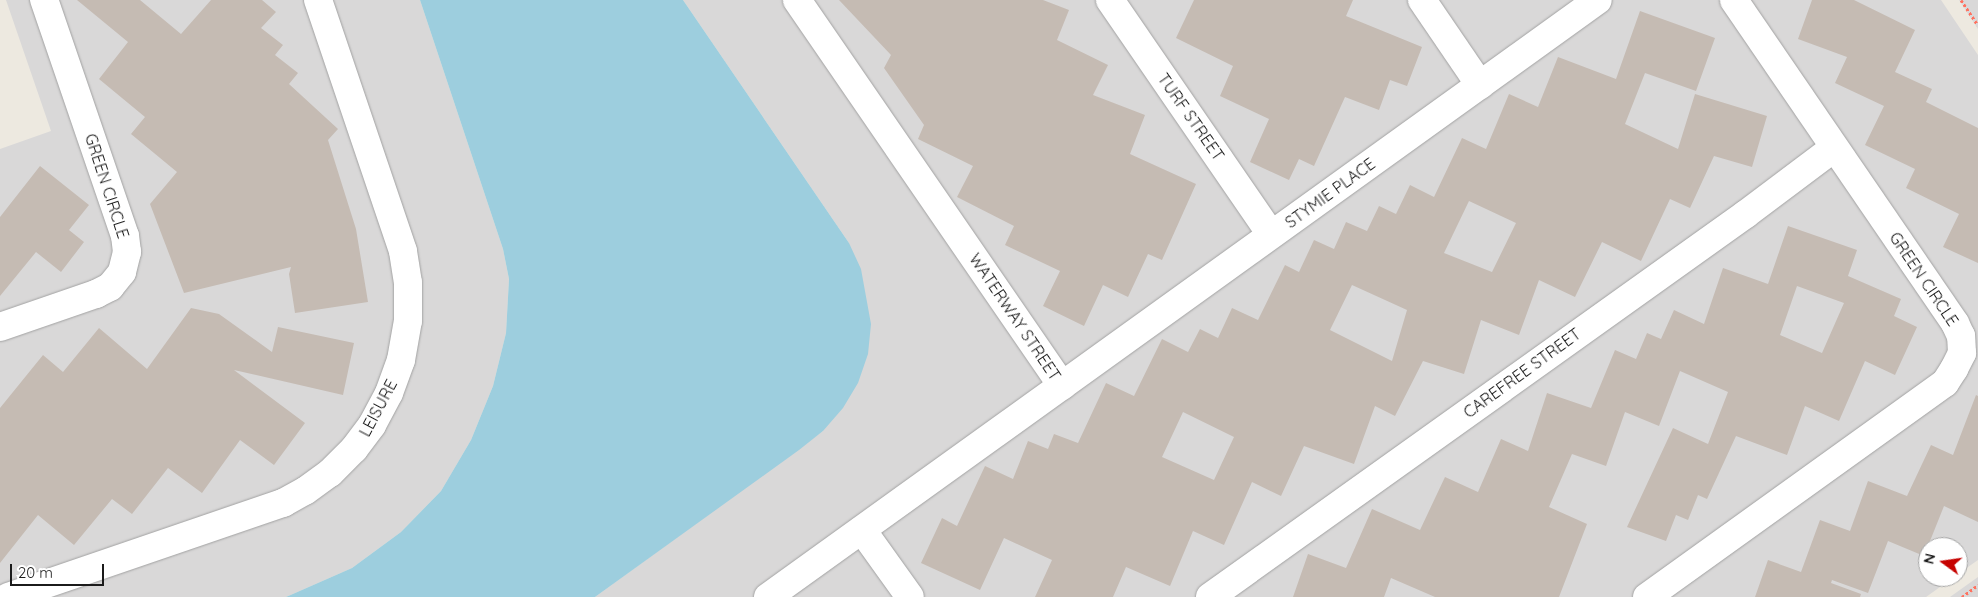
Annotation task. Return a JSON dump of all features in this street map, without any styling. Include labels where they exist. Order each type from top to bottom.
[{"type":"street","name":"GREEN CIRCLE","points":[[0,327],[96,294],[110,287],[122,272],[127,252],[125,236],[44,0]]},
{"type":"street","name":"LEISURE","points":[[8,597],[282,503],[298,495],[330,472],[354,449],[372,425],[389,393],[401,360],[408,321],[408,283],[403,251],[318,0]]},
{"type":"street","name":"WATERWAY STREET","points":[[768,597],[1062,386],[797,0]]},
{"type":"street","name":"TURF STREET","points":[[1110,0],[1271,234]]},
{"type":"street","points":[[1422,0],[1480,85]]},
{"type":"street","name":"STYMIE PLACE","points":[[1062,386],[1598,0]]},
{"type":"street","name":"GREEN CIRCLE","points":[[1647,597],[1944,383],[1962,353],[1961,336],[1955,323],[1734,0]]},
{"type":"street","name":"CAREFREE STREET","points":[[1210,597],[1738,219],[1834,148]]},
{"type":"street","points":[[862,530],[910,597]]},
{"type":"path","points":[[1961,0],[1978,25]]},
{"type":"path","points":[[1962,597],[1978,585]]},
{"type":"shaded area","points":[[6,0],[420,0],[503,249],[509,279],[506,333],[493,386],[471,440],[441,491],[401,532],[352,568],[286,597],[0,597],[0,149],[51,131]]},
{"type":"shaded area","points":[[683,0],[1941,0],[1978,55],[1978,560],[1968,567],[1968,537],[1918,537],[1918,587],[1940,587],[1926,597],[595,597],[823,431],[849,243]]},
{"type":"shaded area","points":[[1959,0],[1978,0],[1978,29]]},
{"type":"shaded area","points":[[1978,577],[1978,597],[1950,597],[1964,587],[1968,587],[1968,584]]},
{"type":"water","points":[[420,0],[683,0],[849,243],[861,269],[871,324],[868,354],[858,383],[843,408],[823,431],[799,450],[595,597],[286,597],[352,568],[401,532],[441,491],[471,440],[493,386],[506,333],[509,279],[503,249]]},
{"type":"building","points":[[77,0],[140,0],[181,34],[211,0],[262,0],[276,12],[261,28],[283,45],[275,55],[298,73],[289,84],[338,129],[328,140],[356,229],[368,302],[295,313],[289,274],[291,267],[184,293],[150,204],[177,172],[131,134],[145,117],[99,79],[128,42]]},
{"type":"building","points":[[839,0],[1043,0],[1069,10],[1057,40],[1108,65],[1093,95],[1145,115],[1130,154],[1196,184],[1162,260],[1148,254],[1128,297],[1103,285],[1084,326],[1043,306],[1060,271],[1005,245],[1014,226],[957,197],[973,166],[918,139],[924,125],[884,68],[891,55]]},
{"type":"building","points":[[1194,0],[1353,0],[1346,16],[1422,47],[1407,86],[1390,80],[1379,110],[1345,97],[1314,166],[1299,159],[1289,180],[1250,162],[1269,119],[1220,96],[1233,66],[1176,38]]},
{"type":"building","points":[[1812,0],[1854,0],[1915,30],[1895,72],[1932,89],[1926,102],[1978,128],[1978,263],[1943,247],[1959,214],[1906,188],[1915,169],[1865,145],[1884,106],[1835,83],[1847,57],[1798,39]]},
{"type":"building","points":[[1640,11],[1715,38],[1696,91],[1645,73],[1625,124],[1678,149],[1695,94],[1767,116],[1752,167],[1714,156],[1690,208],[1670,199],[1641,261],[1602,242],[1575,297],[1539,280],[1519,335],[1481,320],[1464,374],[1423,361],[1395,416],[1375,406],[1354,464],[1304,446],[1281,496],[1252,482],[1224,545],[1193,531],[1170,586],[1126,567],[1113,597],[1035,597],[1052,560],[1004,538],[980,590],[921,563],[942,518],[957,526],[985,466],[1013,479],[1028,441],[1048,449],[1054,434],[1078,443],[1106,383],[1134,396],[1162,339],[1188,352],[1200,329],[1218,338],[1232,308],[1258,320],[1285,265],[1299,272],[1314,240],[1334,249],[1346,222],[1367,231],[1379,206],[1396,214],[1410,185],[1434,197],[1462,138],[1486,149],[1509,94],[1538,107],[1558,57],[1616,79]],"holes":[[[1469,201],[1516,223],[1492,272],[1444,253]],[[1352,285],[1407,310],[1392,361],[1330,330]],[[1183,412],[1234,437],[1214,480],[1162,457]]]},
{"type":"building","points":[[40,166],[89,205],[69,230],[84,242],[61,272],[36,252],[0,296],[0,217]]},
{"type":"building","points":[[1788,226],[1857,250],[1848,276],[1901,299],[1894,316],[1917,327],[1895,375],[1865,361],[1839,421],[1805,406],[1787,455],[1736,436],[1707,499],[1698,495],[1688,520],[1676,515],[1666,541],[1627,527],[1673,428],[1708,444],[1728,392],[1680,371],[1659,426],[1625,412],[1606,466],[1572,454],[1549,507],[1587,524],[1559,597],[1435,597],[1391,578],[1384,597],[1293,597],[1308,554],[1346,568],[1372,509],[1420,530],[1445,477],[1478,492],[1501,439],[1528,451],[1547,393],[1591,408],[1615,350],[1636,359],[1647,333],[1661,339],[1674,310],[1704,324],[1723,268],[1768,284]],"holes":[[[1797,286],[1844,303],[1822,353],[1780,335]]]},
{"type":"building","points":[[191,308],[219,314],[272,352],[278,327],[354,343],[343,395],[234,370],[305,423],[274,465],[240,440],[202,493],[168,468],[132,514],[112,499],[74,545],[38,515],[0,563],[0,408],[43,355],[63,372],[99,328],[147,369]]},
{"type":"building","points":[[1976,395],[1978,396],[1978,522],[1944,506],[1932,537],[1918,537],[1918,554],[1888,541],[1868,593],[1832,580],[1831,583],[1861,594],[1860,597],[1755,597],[1768,560],[1801,572],[1820,520],[1850,531],[1868,481],[1907,496],[1931,445],[1953,455]]}]
